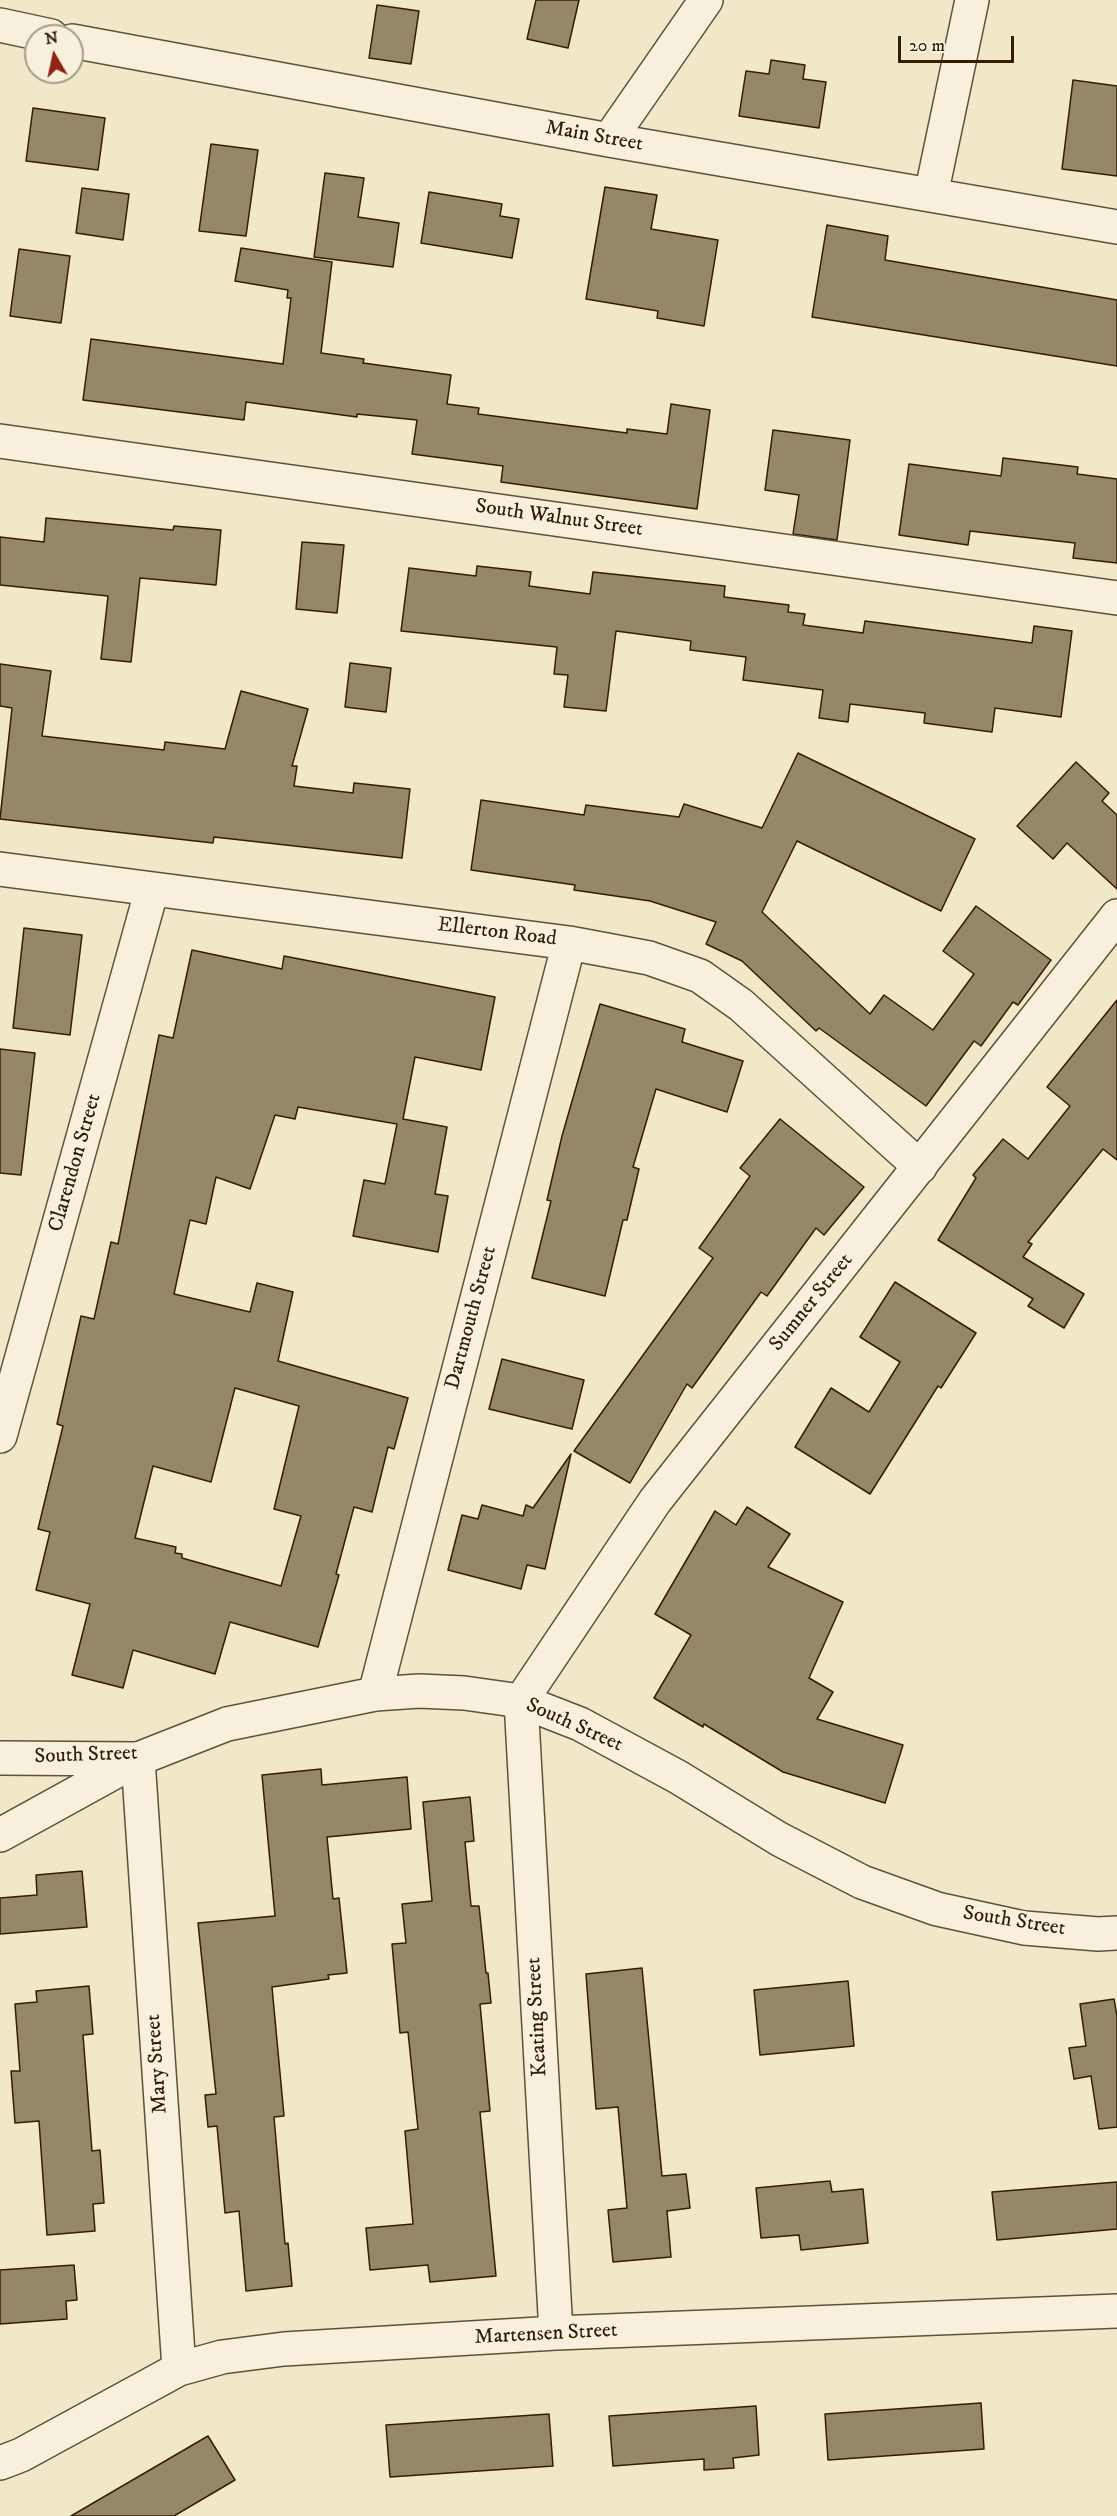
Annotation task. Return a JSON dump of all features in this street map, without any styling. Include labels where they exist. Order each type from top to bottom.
[{"type":"street","points":[[609,140],[706,0]]},
{"type":"street","points":[[931,195],[972,0]]},
{"type":"street","points":[[0,25],[24,30]]},
{"type":"street","name":"Main Street","points":[[84,43],[609,140],[1117,227]]},
{"type":"street","name":"South Walnut Street","points":[[0,441],[1117,598]]},
{"type":"street","name":"Ellerton Road","points":[[0,869],[569,943],[649,958],[700,976],[741,1005],[920,1167]]},
{"type":"street","name":"Clarendon Street","points":[[0,1436],[152,889]]},
{"type":"street","name":"Sumner Street","points":[[521,1701],[655,1501],[1117,916]]},
{"type":"street","name":"Dartmouth Street","points":[[375,1694],[569,943]]},
{"type":"street","name":"South Street","points":[[0,1758],[138,1759],[227,1724],[375,1694],[419,1691],[464,1693],[521,1701],[589,1729],[678,1777],[779,1839],[862,1882],[937,1909],[1024,1928],[1098,1935],[1117,1933]]},
{"type":"street","name":"Keating Street","points":[[521,1701],[556,2333]]},
{"type":"street","points":[[0,1835],[138,1759]]},
{"type":"street","name":"Mary Street","points":[[138,1759],[179,2369]]},
{"type":"street","name":"Martensen Street","points":[[0,2463],[21,2456],[179,2369],[222,2357],[284,2349],[556,2333],[1117,2311]]},
{"type":"building","points":[[536,0],[579,0],[568,48],[527,39]]},
{"type":"building","points":[[377,5],[419,11],[411,64],[369,58]]},
{"type":"building","points":[[771,60],[805,65],[803,79],[826,82],[819,128],[739,116],[746,71],[769,74]]},
{"type":"building","points":[[1073,80],[1117,86],[1117,176],[1062,169]]},
{"type":"building","points":[[33,108],[105,118],[98,170],[26,161]]},
{"type":"building","points":[[211,144],[258,150],[246,236],[199,231]]},
{"type":"building","points":[[325,173],[364,178],[358,217],[399,223],[393,267],[314,257]]},
{"type":"building","points":[[605,187],[657,195],[651,229],[718,240],[704,326],[657,318],[658,311],[586,299]]},
{"type":"building","points":[[82,188],[129,194],[123,240],[76,233]]},
{"type":"building","points":[[429,192],[502,204],[500,216],[519,219],[512,258],[421,243]]},
{"type":"building","points":[[827,225],[888,236],[885,260],[1117,300],[1117,366],[812,317]]},
{"type":"building","points":[[241,248],[332,262],[321,353],[364,359],[363,363],[451,375],[447,404],[479,408],[478,414],[627,433],[627,429],[667,434],[671,404],[710,410],[697,509],[501,482],[503,466],[412,454],[417,420],[357,414],[357,417],[246,402],[244,420],[83,400],[91,339],[283,364],[291,298],[287,298],[288,290],[235,281]]},
{"type":"building","points":[[19,249],[70,256],[61,323],[10,316]]},
{"type":"building","points":[[773,430],[850,440],[837,540],[793,534],[799,495],[765,490]]},
{"type":"building","points":[[1003,458],[1078,467],[1077,474],[1117,479],[1117,563],[1073,558],[1075,543],[970,531],[968,545],[899,535],[909,464],[1001,476]]},
{"type":"building","points":[[46,518],[173,530],[174,526],[221,530],[216,585],[140,578],[131,662],[101,659],[108,596],[0,585],[0,537],[44,542]]},
{"type":"building","points":[[302,542],[344,545],[337,613],[296,609]]},
{"type":"building","points":[[477,566],[531,572],[529,586],[590,594],[593,572],[725,586],[724,597],[789,605],[788,612],[805,614],[803,625],[863,633],[865,621],[1032,643],[1034,626],[1072,631],[1061,717],[995,708],[992,732],[924,723],[925,713],[850,704],[848,722],[819,718],[823,690],[743,680],[746,657],[690,650],[691,641],[616,631],[606,711],[564,707],[568,675],[554,674],[557,647],[401,631],[409,568],[476,576]]},
{"type":"building","points":[[350,663],[391,668],[386,712],[345,707]]},
{"type":"building","points":[[0,664],[51,671],[42,736],[164,750],[165,742],[225,749],[241,691],[308,709],[292,766],[297,766],[294,786],[353,793],[354,783],[410,789],[402,858],[214,837],[213,843],[0,819],[12,708],[0,706]]},
{"type":"building","points":[[798,753],[975,839],[941,911],[797,841],[762,912],[870,1014],[884,995],[933,1030],[974,974],[943,951],[976,906],[1051,960],[1018,1005],[1013,1002],[981,1046],[974,1041],[926,1106],[819,1028],[816,1031],[742,961],[706,944],[716,922],[650,901],[574,890],[575,885],[471,870],[481,800],[584,815],[586,805],[679,817],[684,804],[762,828]]},
{"type":"building","points":[[1076,762],[1109,793],[1102,801],[1117,815],[1117,889],[1067,843],[1053,859],[1017,826]]},
{"type":"building","points":[[24,928],[82,935],[70,1035],[13,1028]]},
{"type":"building","points":[[192,950],[282,969],[284,956],[495,997],[481,1070],[415,1057],[403,1119],[447,1127],[435,1194],[448,1196],[438,1252],[353,1236],[364,1180],[385,1184],[397,1124],[298,1107],[295,1119],[275,1115],[250,1189],[216,1177],[206,1224],[190,1220],[174,1294],[250,1312],[257,1283],[293,1292],[278,1361],[408,1398],[394,1449],[388,1447],[372,1512],[354,1507],[336,1574],[339,1575],[318,1647],[230,1622],[215,1674],[133,1650],[123,1688],[72,1675],[90,1604],[36,1590],[50,1532],[38,1529],[63,1426],[57,1424],[81,1316],[94,1319],[111,1242],[118,1244],[159,1035],[173,1038]],"holes":[[[235,1388],[299,1406],[274,1509],[301,1516],[281,1586],[182,1558],[182,1554],[175,1553],[176,1547],[135,1538],[153,1466],[211,1482]]]},
{"type":"building","points":[[1117,1000],[1117,1160],[1103,1149],[1028,1242],[1032,1244],[1023,1257],[1084,1294],[1064,1328],[1028,1306],[1033,1299],[938,1240],[976,1178],[973,1175],[1003,1139],[1028,1159],[1070,1106],[1047,1087]]},
{"type":"building","points":[[600,1004],[685,1029],[682,1042],[743,1061],[727,1112],[656,1089],[633,1167],[639,1169],[627,1220],[623,1220],[605,1296],[532,1278],[551,1201],[547,1200],[562,1136]]},
{"type":"building","points":[[0,1049],[35,1053],[21,1175],[0,1173]]},
{"type":"building","points":[[780,1119],[864,1187],[824,1235],[816,1228],[767,1296],[761,1292],[692,1388],[687,1384],[630,1483],[574,1451],[713,1258],[699,1248],[750,1176],[740,1168]]},
{"type":"building","points":[[895,1282],[976,1333],[941,1388],[938,1386],[870,1494],[795,1447],[831,1388],[869,1412],[900,1362],[860,1337]]},
{"type":"building","points":[[502,1359],[584,1380],[572,1429],[489,1409]]},
{"type":"building","points":[[571,1454],[545,1569],[527,1565],[521,1589],[448,1570],[462,1515],[478,1519],[482,1505],[523,1516],[526,1505],[533,1508]]},
{"type":"building","points":[[747,1507],[790,1534],[768,1567],[843,1602],[809,1678],[833,1692],[817,1719],[903,1745],[885,1803],[783,1772],[704,1724],[703,1727],[654,1698],[691,1635],[655,1614],[715,1511],[736,1525]]},
{"type":"building","points":[[321,1769],[322,1785],[407,1777],[411,1829],[327,1837],[333,1899],[339,1898],[347,1973],[328,1975],[329,1979],[272,1987],[284,2116],[274,2117],[285,2244],[288,2243],[292,2286],[246,2291],[239,2211],[225,2213],[217,2126],[208,2127],[205,2095],[216,2094],[198,1923],[275,1916],[262,1775]]},
{"type":"building","points":[[470,1797],[474,1841],[465,1842],[471,1906],[479,1906],[491,2003],[480,2004],[490,2111],[480,2112],[496,2276],[430,2282],[428,2265],[370,2270],[366,2228],[413,2224],[405,2131],[418,2129],[408,2032],[400,2033],[392,1944],[406,1943],[402,1904],[432,1901],[423,1802]]},
{"type":"building","points":[[82,1871],[87,1927],[0,1934],[0,1898],[37,1895],[36,1875]]},
{"type":"building","points":[[642,1968],[662,2176],[686,2174],[690,2208],[667,2211],[671,2257],[613,2262],[608,2210],[627,2208],[618,2107],[596,2109],[586,1974]]},
{"type":"building","points":[[848,1981],[854,2046],[760,2055],[754,1990]]},
{"type":"building","points":[[89,1986],[93,2034],[83,2035],[92,2151],[100,2150],[104,2203],[93,2204],[95,2231],[47,2235],[39,2121],[15,2123],[11,2071],[20,2071],[15,2004],[37,2002],[36,1991]]},
{"type":"building","points":[[1114,1999],[1117,2016],[1117,2127],[1099,2129],[1091,2076],[1074,2079],[1069,2048],[1086,2046],[1080,2004]]},
{"type":"building","points":[[830,2181],[832,2192],[863,2189],[868,2243],[801,2250],[799,2235],[761,2238],[756,2188]]},
{"type":"building","points":[[1117,2182],[1117,2229],[997,2240],[992,2192]]},
{"type":"building","points":[[74,2265],[77,2300],[66,2301],[67,2319],[0,2324],[0,2270]]},
{"type":"building","points":[[981,2403],[984,2449],[828,2460],[825,2414]]},
{"type":"building","points":[[756,2406],[759,2455],[733,2458],[734,2468],[704,2470],[704,2459],[613,2466],[609,2416]]},
{"type":"building","points":[[549,2414],[553,2466],[390,2477],[386,2425]]},
{"type":"building","points":[[208,2436],[235,2480],[174,2516],[71,2516]]}]
